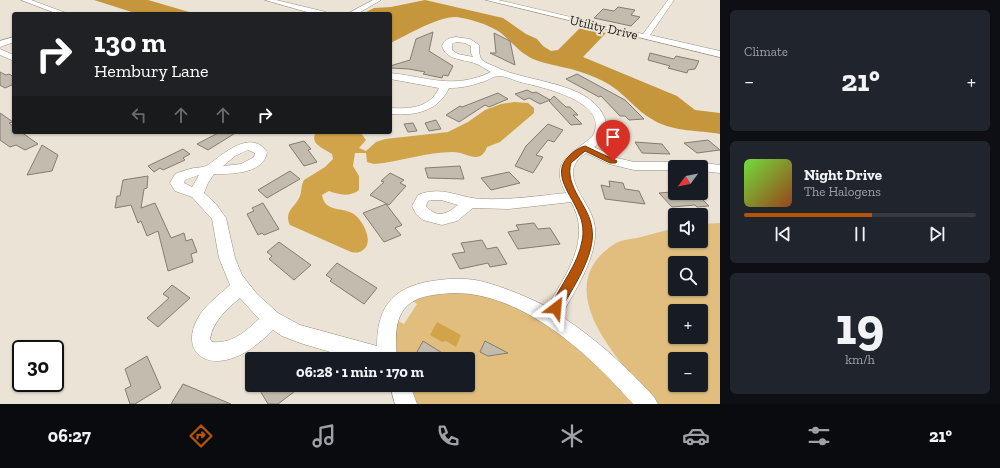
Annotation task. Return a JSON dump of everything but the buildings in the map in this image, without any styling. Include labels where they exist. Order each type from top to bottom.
[{"type":"street","points":[[24,0],[59,12]]},
{"type":"street","points":[[268,0],[315,12]]},
{"type":"street","points":[[355,12],[378,0]]},
{"type":"street","name":"Utility Drive","points":[[489,0],[720,54]]},
{"type":"street","points":[[645,37],[671,0]]},
{"type":"street","points":[[0,44],[12,40]]},
{"type":"street","points":[[0,52],[12,57]]},
{"type":"street","points":[[479,62],[498,72],[565,90],[590,105],[599,114],[602,129],[596,140],[567,162],[566,168],[568,185],[584,214],[588,230],[587,240],[584,253],[550,319]]},
{"type":"street","points":[[392,76],[445,85],[473,83],[498,72]]},
{"type":"street","points":[[392,111],[415,110],[428,106],[438,100],[445,85]]},
{"type":"street","points":[[585,148],[613,161],[634,166],[698,166],[720,168]]},
{"type":"street","points":[[197,194],[202,181],[211,170],[190,172],[177,180],[177,183],[180,188],[197,194],[219,218],[232,273],[251,299],[272,319],[289,330],[363,352]]},
{"type":"street","points":[[470,203],[500,203],[575,197]]},
{"type":"street","points":[[386,352],[385,333],[392,311],[405,297],[417,291],[428,288],[455,285],[484,290],[505,296],[550,319],[598,354],[635,390],[647,404]]},
{"type":"street","points":[[241,287],[210,317],[202,330],[201,342],[205,349],[214,354],[228,351],[239,346],[272,319]]},
{"type":"street","points":[[402,392],[406,404]]},
{"type":"shaded area","points":[[94,0],[148,0],[189,12],[132,12]]},
{"type":"shaded area","points":[[425,0],[503,18],[526,34],[537,39],[543,46],[551,51],[558,50],[581,27],[606,33],[583,57],[677,96],[695,110],[720,113],[720,134],[679,129],[663,125],[641,112],[617,90],[603,81],[579,71],[547,64],[533,59],[523,53],[498,31],[478,22],[457,17],[449,18],[432,23],[392,42],[392,12],[366,12],[374,8],[391,7]]},
{"type":"shaded area","points":[[514,102],[528,103],[534,108],[534,113],[500,142],[487,147],[481,156],[473,157],[453,152],[443,152],[374,164],[367,162],[366,153],[355,153],[353,166],[359,176],[359,190],[352,194],[344,195],[329,191],[322,195],[326,204],[330,207],[352,213],[360,220],[366,230],[368,242],[362,251],[351,252],[290,225],[288,216],[300,196],[304,180],[325,167],[333,159],[332,154],[321,148],[316,143],[314,140],[315,134],[362,134],[366,140],[359,148],[366,151],[376,142],[385,139],[448,132],[468,122],[485,110],[501,104]]},
{"type":"shaded area","points":[[720,223],[720,404],[658,404],[626,369],[596,326],[588,303],[587,282],[596,261],[616,243],[623,240],[668,230],[668,248],[708,248],[708,224]]},
{"type":"shaded area","points":[[430,292],[461,292],[496,299],[528,312],[545,322],[578,347],[594,361],[634,404],[413,404],[409,392],[475,392],[475,352],[395,352],[396,320],[404,324],[417,304],[410,299]]},
{"type":"shaded area","points":[[437,322],[461,335],[456,347],[446,341],[442,342],[430,335]]},
{"type":"route","points":[[556,308],[584,253],[588,230],[581,207],[568,185],[566,177],[567,162],[585,148],[613,161]]}]
